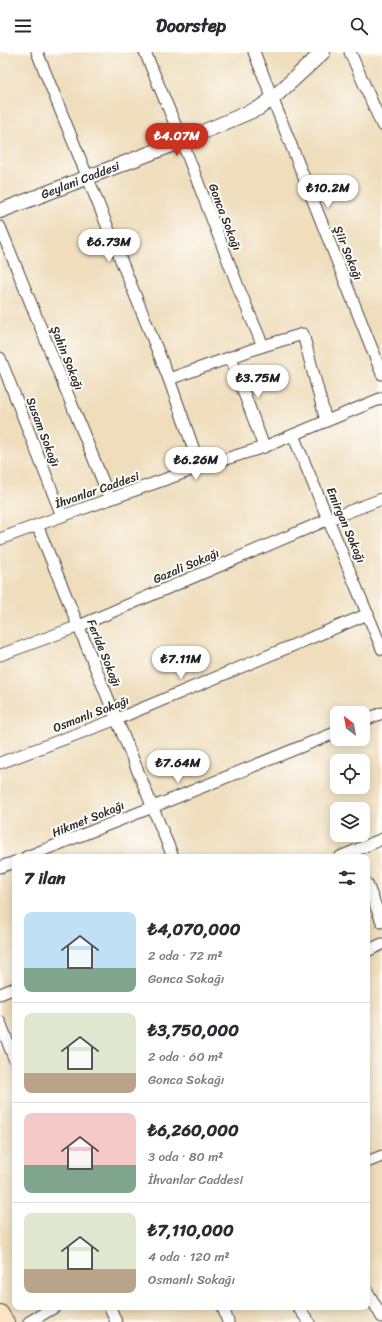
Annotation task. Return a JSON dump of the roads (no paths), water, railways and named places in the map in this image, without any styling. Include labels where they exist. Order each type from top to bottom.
[{"type":"main road","points":[[0,1313],[6,1322]]},
{"type":"street","points":[[37,52],[168,379],[200,467]]},
{"type":"street","name":"Gonca Sokağı","points":[[146,52],[239,289],[263,346]]},
{"type":"street","name":"Şiir Sokağı","points":[[254,52],[382,374]]},
{"type":"street","name":"Geylani Caddesi","points":[[0,211],[182,141],[259,108],[272,99],[323,52]]},
{"type":"street","points":[[350,52],[382,125]]},
{"type":"street","name":"Şahin Sokağı","points":[[0,227],[110,499]]},
{"type":"street","points":[[168,379],[263,346],[303,334],[326,421]]},
{"type":"street","name":"Susam Sokağı","points":[[0,358],[62,516]]},
{"type":"street","points":[[231,358],[264,447]]},
{"type":"street","name":"İhvanlar Caddesi","points":[[0,539],[200,467],[264,447],[382,398]]},
{"type":"street","name":"Emirgan Sokağı","points":[[293,435],[382,649]]},
{"type":"street","name":"Gazali Sokağı","points":[[0,655],[79,626],[329,519],[382,499]]},
{"type":"street","name":"Feride Sokağı","points":[[37,525],[172,854]]},
{"type":"street","name":"Osmanlı Sokağı","points":[[0,763],[116,719],[368,614]]},
{"type":"street","points":[[370,718],[382,713]]},
{"type":"street","name":"Hikmet Sokağı","points":[[34,854],[330,735]]},
{"type":"street","points":[[355,854],[382,840]]},
{"type":"street","points":[[0,867],[12,863]]},
{"type":"street","points":[[370,892],[382,922]]},
{"type":"street","points":[[370,950],[382,944]]},
{"type":"street","points":[[0,994],[12,989]]},
{"type":"street","points":[[0,1022],[12,1053]]},
{"type":"street","points":[[370,1161],[382,1156]]},
{"type":"street","points":[[370,1296],[382,1317]]},
{"type":"street","points":[[29,1322],[50,1310]]},
{"type":"street","points":[[111,1310],[116,1322]]},
{"type":"street","points":[[224,1310],[228,1322]]},
{"type":"street","points":[[300,1310],[309,1322]]}]
